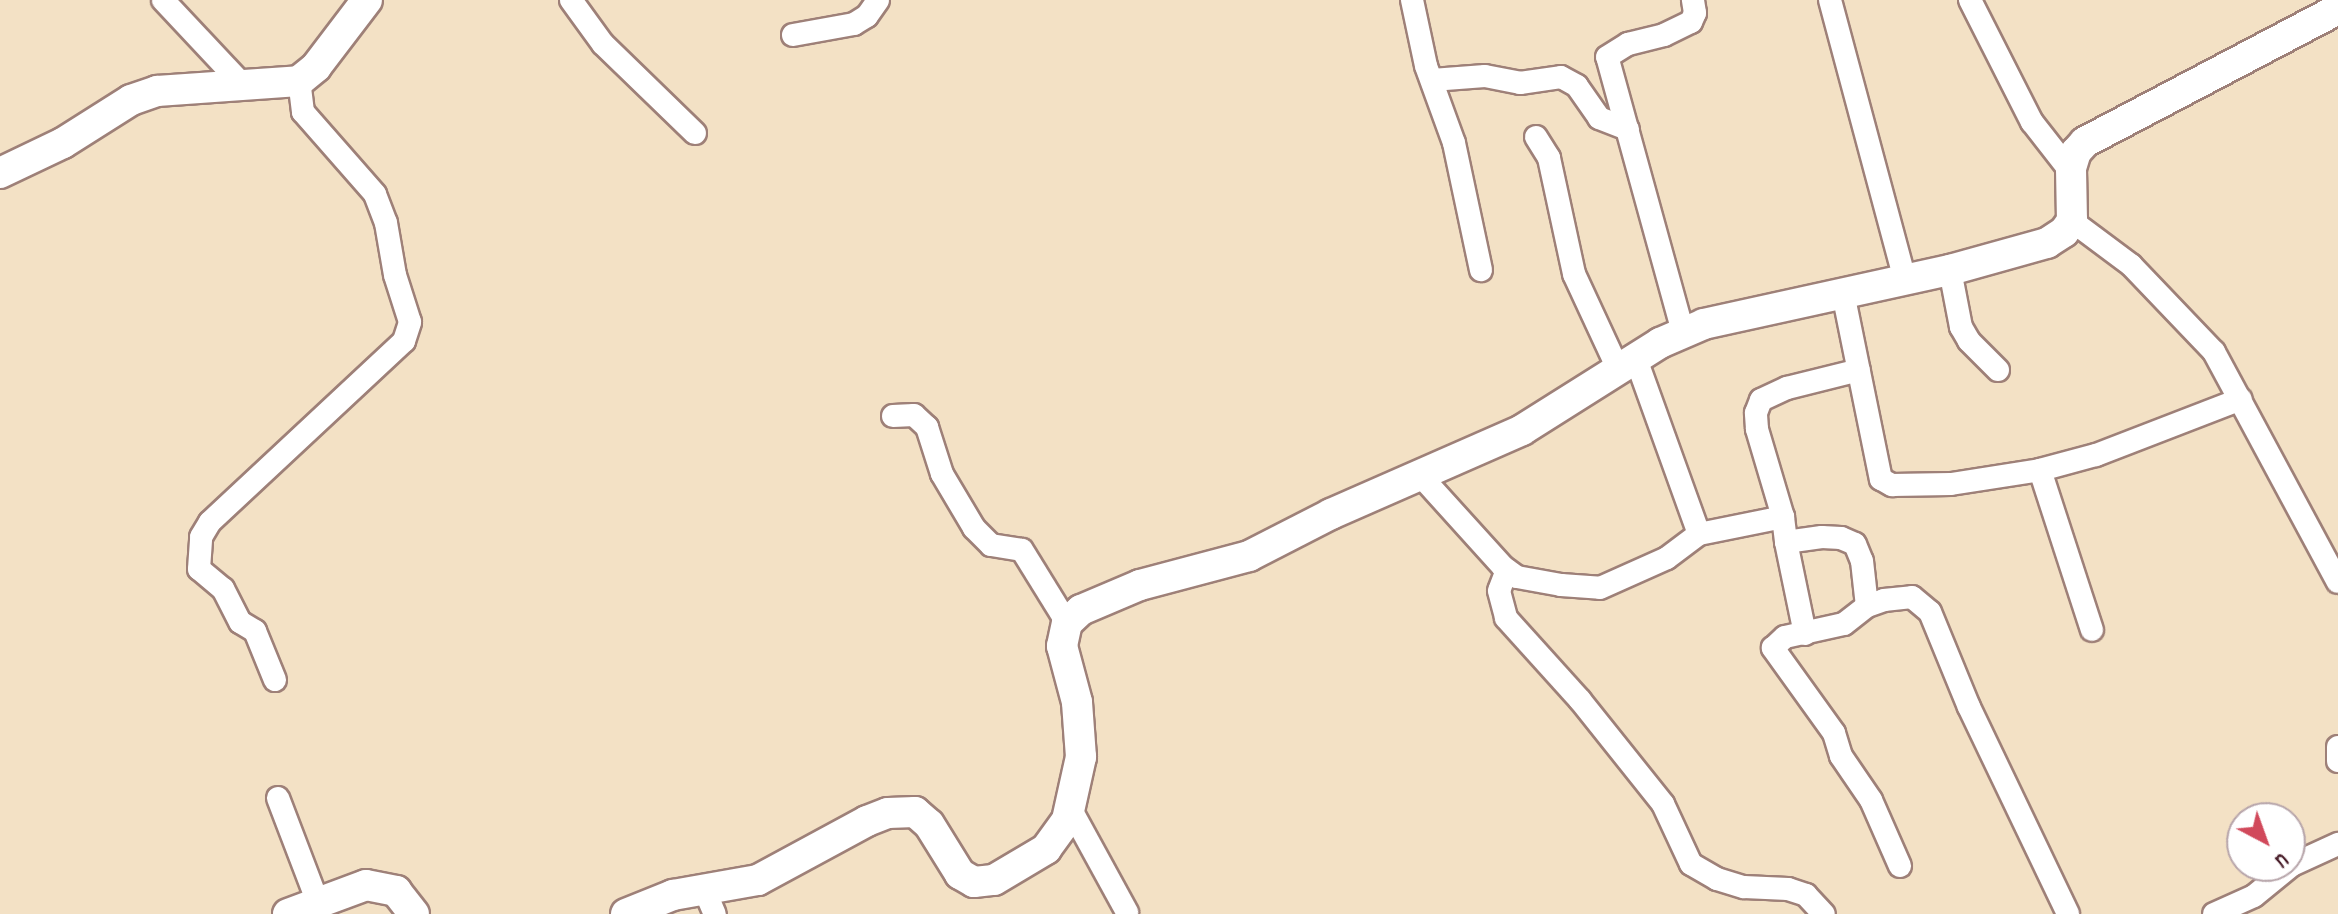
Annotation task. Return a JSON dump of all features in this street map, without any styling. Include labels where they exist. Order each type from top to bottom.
[{"type":"street","points":[[163,0],[242,84]]},
{"type":"street","points":[[0,173],[63,143],[131,100],[157,91],[299,81],[316,67],[367,0]]},
{"type":"street","points":[[571,0],[603,44],[695,133]]},
{"type":"street","points":[[793,35],[854,24],[867,16],[878,0]]},
{"type":"street","points":[[1412,0],[1432,80],[1454,143],[1481,270]]},
{"type":"street","points":[[1683,332],[1607,57],[1628,44],[1664,35],[1691,22],[1695,13],[1693,0]]},
{"type":"street","points":[[1830,0],[1905,279]]},
{"type":"street","points":[[1970,0],[2032,122],[2071,172]]},
{"type":"street","points":[[626,914],[673,895],[710,902],[888,813],[915,812],[929,824],[960,874],[974,882],[994,880],[1046,849],[1060,834],[1070,808],[1081,757],[1077,702],[1062,646],[1067,623],[1081,610],[1131,588],[1240,560],[1419,474],[1522,430],[1683,332],[1732,316],[1950,270],[2047,243],[2064,232],[2072,221],[2071,172],[2076,152],[2092,136],[2338,9]]},
{"type":"street","points":[[1432,80],[1485,76],[1520,83],[1561,77],[1577,86],[1599,118],[1628,129]]},
{"type":"street","points":[[275,680],[255,631],[240,622],[223,589],[199,569],[201,537],[210,522],[404,341],[410,322],[395,275],[386,223],[375,194],[303,112],[299,81]]},
{"type":"street","points":[[1536,137],[1549,158],[1574,274],[1627,365],[1699,534]]},
{"type":"street","points":[[2072,221],[2131,265],[2205,340],[2227,370],[2338,582]]},
{"type":"street","points":[[1950,270],[1961,327],[1969,341],[1998,370]]},
{"type":"street","points":[[1843,293],[1881,479],[1886,483],[1951,484],[2040,470],[2096,455],[2241,399]]},
{"type":"street","points":[[1805,634],[1783,517],[1757,429],[1756,413],[1761,400],[1787,388],[1859,370]]},
{"type":"street","points":[[893,416],[914,415],[927,427],[942,474],[974,528],[991,545],[1022,550],[1067,623]]},
{"type":"street","points":[[2040,470],[2055,525],[2092,630]]},
{"type":"street","points":[[1419,474],[1507,570],[1517,577],[1544,583],[1600,588],[1667,558],[1699,534],[1783,517]]},
{"type":"street","points":[[1786,542],[1822,537],[1841,538],[1855,544],[1862,561],[1867,606]]},
{"type":"street","points":[[1507,570],[1499,591],[1506,618],[1580,700],[1663,804],[1691,864],[1717,879],[1744,887],[1788,889],[1806,895],[1824,914]]},
{"type":"street","points":[[1900,866],[1871,800],[1841,756],[1834,733],[1773,648],[1785,637],[1844,624],[1867,606],[1884,600],[1912,597],[1930,612],[1969,707],[2068,914]]},
{"type":"street","points":[[2338,747],[2338,761]]},
{"type":"street","points":[[278,798],[318,903]]},
{"type":"street","points":[[1070,808],[1127,912]]},
{"type":"street","points":[[2214,914],[2254,896],[2292,865],[2338,844]]},
{"type":"street","points":[[288,914],[366,885],[396,891],[414,914]]}]
